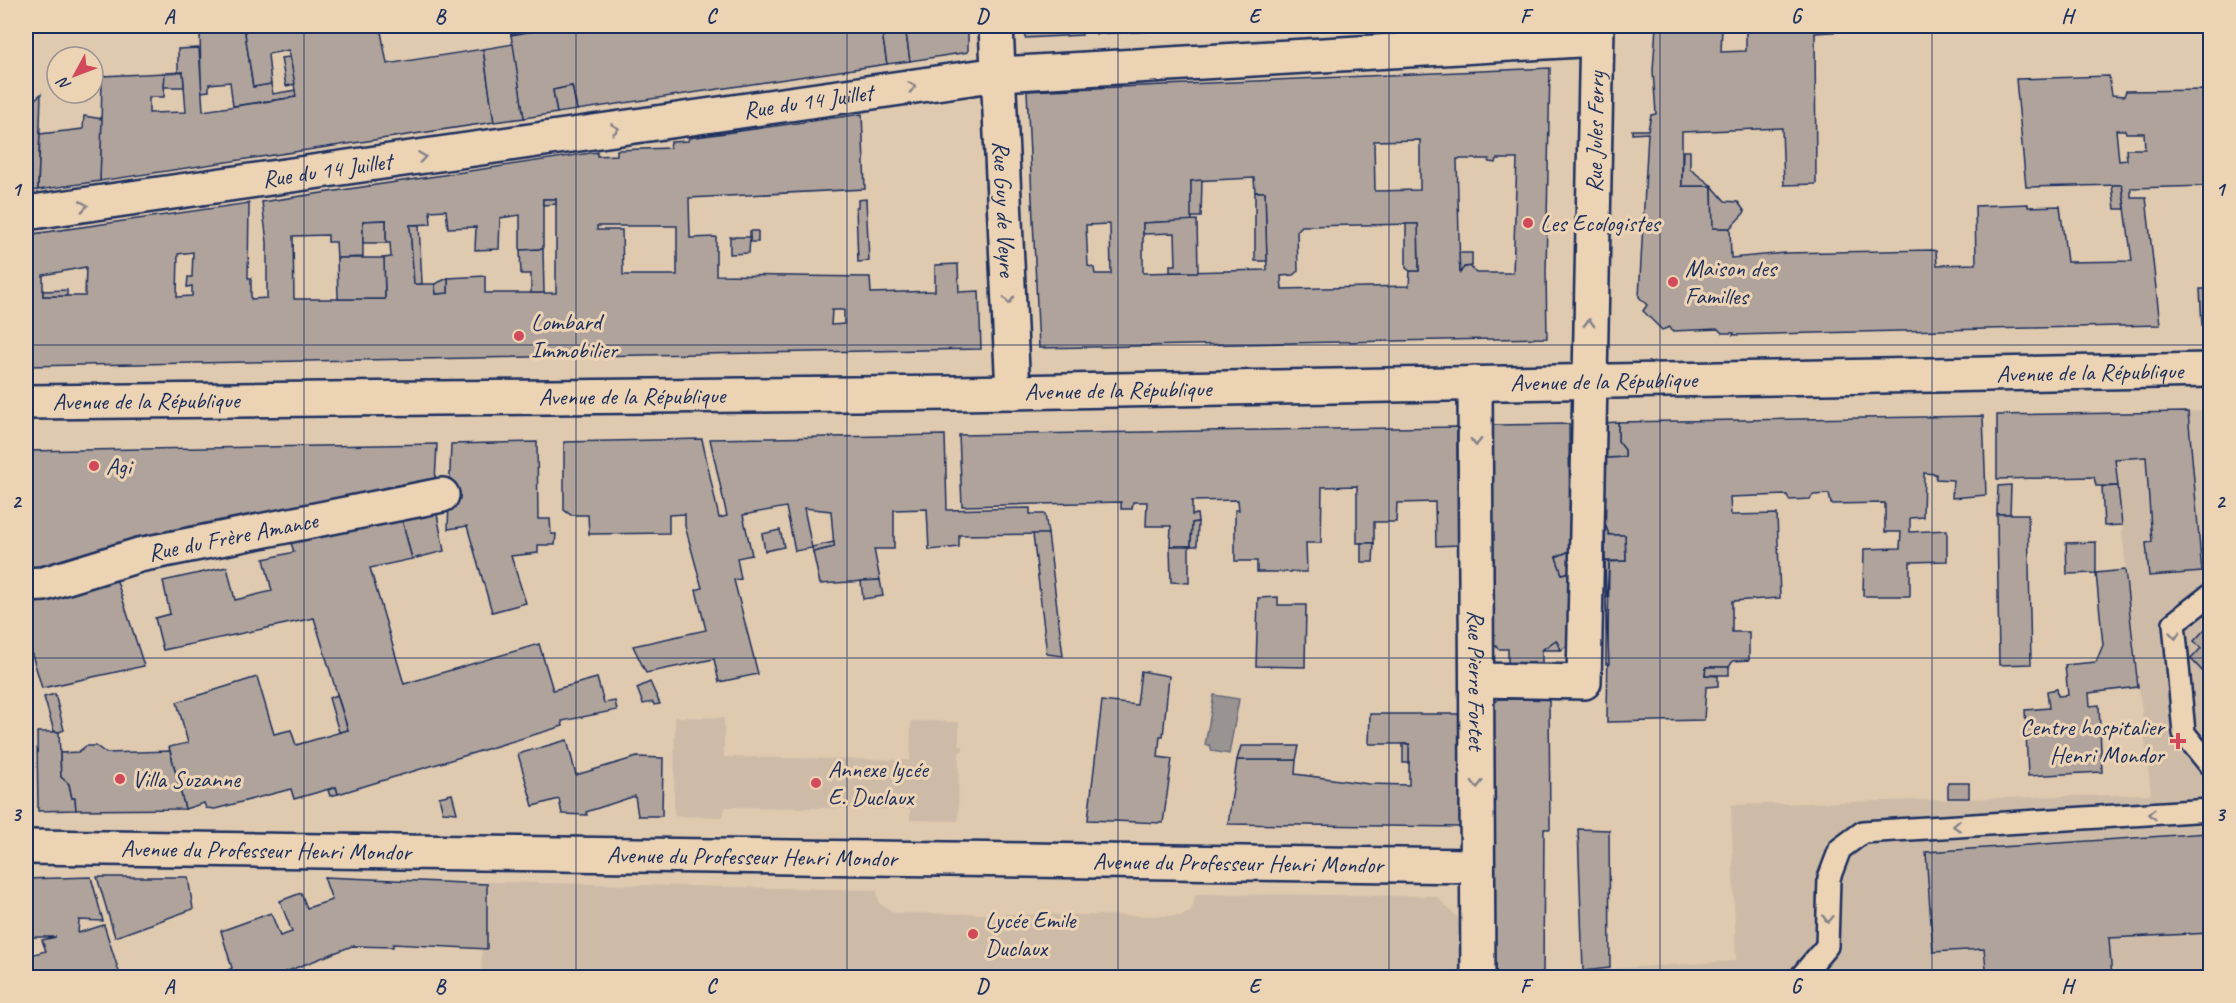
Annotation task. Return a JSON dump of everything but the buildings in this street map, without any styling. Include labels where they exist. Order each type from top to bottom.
[{"type":"street","name":"Rue Guy de Veyre","points":[[996,26],[1013,392]]},
{"type":"street","name":"Rue du 14 Juillet","points":[[26,213],[999,74],[1597,32]]},
{"type":"street","name":"Rue Jules Ferry","points":[[1477,680],[1584,682],[1588,382],[1597,32]]},
{"type":"street","name":"Avenue de la République","points":[[26,402],[1013,392],[2211,370]]},
{"type":"street","name":"Rue Pierre Fortet","points":[[1475,383],[1478,978]]},
{"type":"street","name":"Rue du Frère Amance","points":[[26,585],[44,584],[139,555],[442,495]]},
{"type":"street","name":"Avenue du Professeur Henri Mondor","points":[[26,847],[1477,866]]},
{"type":"lane","points":[[2211,595],[2174,622],[2184,733],[2211,765]]},
{"type":"lane","points":[[1800,978],[1827,946],[1829,878],[1840,849],[1863,831],[2211,810]]},
{"type":"shaded area","points":[[1081,26],[1277,26],[1082,35]]},
{"type":"shaded area","name":"Centre hospitalier Henri Mondor","points":[[2210,411],[2210,977],[1524,978],[1543,976],[1544,973],[1736,961],[1731,805],[2151,794],[2109,413]]},
{"type":"shaded area","points":[[1214,695],[1239,699],[1229,754],[1212,751],[1210,745],[1205,745]]},
{"type":"shaded area","name":"Annexe lycée E. Duclaux","points":[[675,717],[724,718],[724,757],[910,760],[911,721],[959,722],[959,746],[963,746],[963,751],[959,752],[958,821],[910,820],[910,809],[725,807],[723,817],[674,816]]},
{"type":"shaded area","name":"Lycée Emile Duclaux","points":[[487,882],[876,890],[880,904],[895,913],[1181,916],[1191,911],[1196,894],[1436,896],[1459,919],[1460,977],[481,978],[482,948],[487,948]]},
{"type":"place","name":"Les Ecologistes","points":[[1528,223]]},
{"type":"place","name":"Maison des Familles","points":[[1673,282]]},
{"type":"place","name":"Lombard Immobilier","points":[[519,336]]},
{"type":"place","name":"Agi","points":[[94,466]]},
{"type":"place","name":"Centre hospitalier Henri Mondor","points":[[2178,741]]},
{"type":"place","name":"Villa Suzanne","points":[[120,779]]},
{"type":"place","name":"Annexe lycée E. Duclaux","points":[[816,783]]},
{"type":"place","name":"Lycée Emile Duclaux","points":[[973,934]]}]
